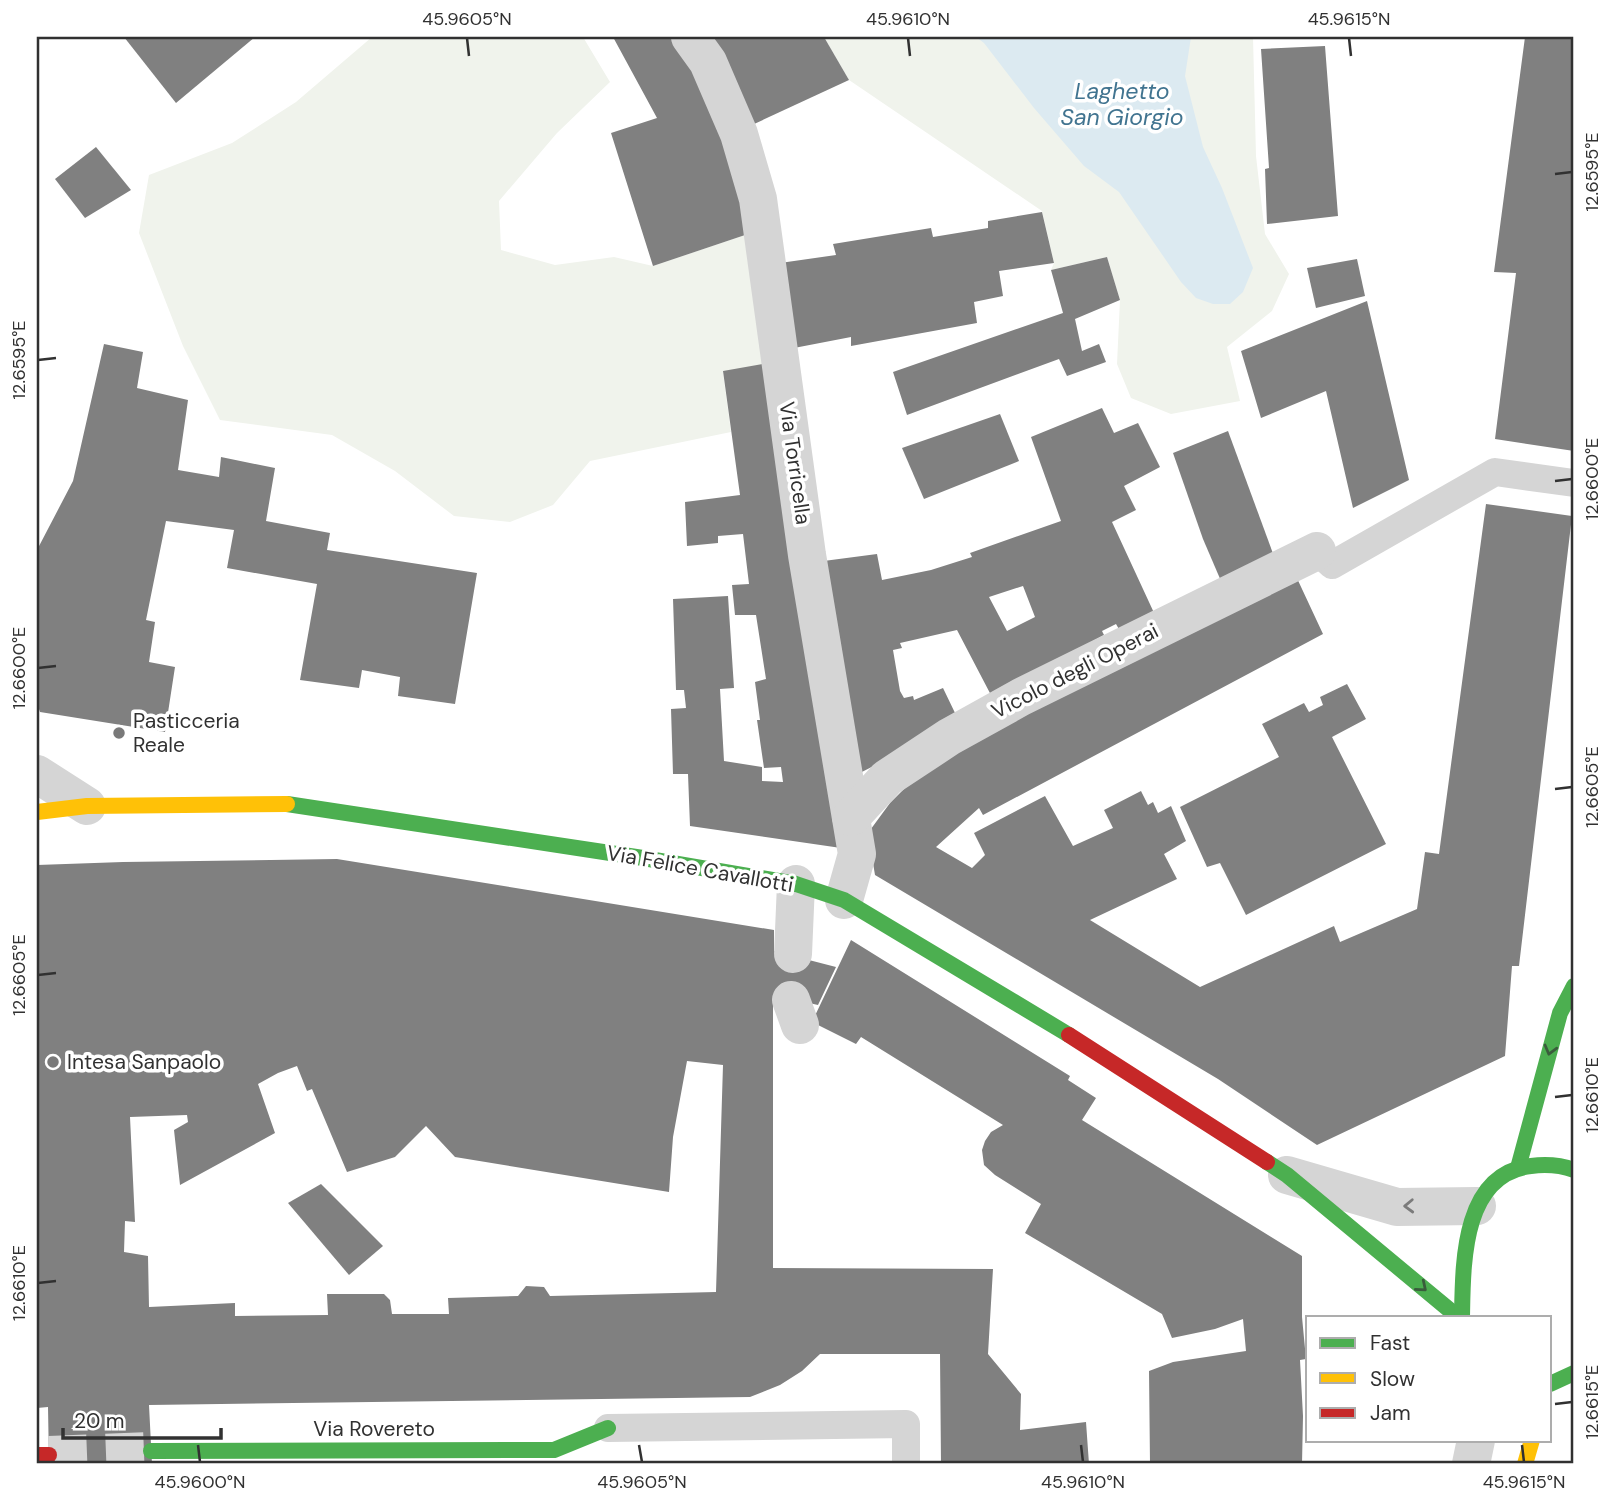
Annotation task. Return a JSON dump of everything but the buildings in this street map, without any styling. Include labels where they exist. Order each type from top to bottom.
[{"type":"street","name":"Via Torricella","points":[[690,37],[708,62],[739,134],[758,199],[807,555],[857,855],[844,900]]},
{"type":"street","name":"Vicolo degli Operai","points":[[851,817],[887,778],[949,737],[1021,696],[1317,551]]},
{"type":"street","points":[[37,774],[87,806]]},
{"type":"street","name":"Via Felice Cavallotti","points":[[37,812],[87,806],[278,803],[516,837],[796,884],[844,900],[1105,1057],[1287,1175],[1459,1316]]},
{"type":"street","points":[[793,954],[796,884]]},
{"type":"street","points":[[1518,1168],[1560,1013],[1574,986]]},
{"type":"street","points":[[1460,1316],[1465,1260],[1477,1206],[1487,1190],[1501,1175],[1518,1168],[1540,1164],[1574,1170]]},
{"type":"street","name":"Via Felice Cavallotti","points":[[1287,1175],[1397,1207],[1477,1206]]},
{"type":"street","points":[[1553,1383],[1574,1373]]},
{"type":"street","points":[[554,1457],[608,1428]]},
{"type":"street","points":[[1471,1464],[1476,1442]]},
{"type":"street","points":[[1524,1464],[1531,1442]]},
{"type":"street","name":"Via Rovereto","points":[[151,1451],[554,1457]]},
{"type":"lane","points":[[1317,551],[1332,565],[1495,472],[1574,483]]},
{"type":"lane","points":[[608,1428],[906,1424],[906,1464]]},
{"type":"shaded area","points":[[372,37],[583,37],[610,82],[557,133],[499,201],[501,250],[555,265],[614,257],[653,266],[751,233],[769,363],[723,372],[731,432],[590,461],[553,505],[510,522],[454,516],[395,471],[332,435],[220,420],[183,346],[139,233],[149,175],[232,143],[296,102]]},
{"type":"shaded area","points":[[824,37],[1253,37],[1256,156],[1265,234],[1289,274],[1272,311],[1227,347],[1240,401],[1171,414],[1131,398],[1117,364],[1120,300],[1107,257],[1051,270],[1054,263],[1042,211],[849,80]]},
{"type":"water","name":"Laghetto San Giorgio","points":[[976,37],[1191,37],[1185,76],[1203,147],[1253,268],[1243,292],[1230,304],[1213,304],[1196,298],[1181,282],[1119,192],[1084,166],[1034,108],[984,43]]},
{"type":"tunnel","points":[[49,1455],[151,1451]]},
{"type":"traffic: fast","points":[[287,804],[796,884],[844,900],[1069,1035]]},
{"type":"traffic: fast","points":[[1518,1168],[1560,1013],[1574,986]]},
{"type":"traffic: fast","points":[[1267,1162],[1287,1175],[1457,1316]]},
{"type":"traffic: fast","points":[[1462,1316],[1466,1248],[1471,1224],[1479,1203],[1491,1185],[1508,1173],[1531,1166],[1553,1165],[1574,1170]]},
{"type":"traffic: fast","points":[[1552,1383],[1574,1373]]},
{"type":"traffic: fast","points":[[151,1451],[554,1450],[608,1428]]},
{"type":"traffic: slow","points":[[37,812],[87,806],[287,804]]},
{"type":"traffic: slow","points":[[1525,1464],[1531,1442]]},
{"type":"traffic: jam","points":[[1069,1035],[1267,1162]]},
{"type":"traffic: jam","points":[[37,1455],[49,1455]]},
{"type":"place","name":"Pasticceria Reale","points":[[119,733]]},
{"type":"place","name":"Intesa Sanpaolo","points":[[53,1062]]}]
